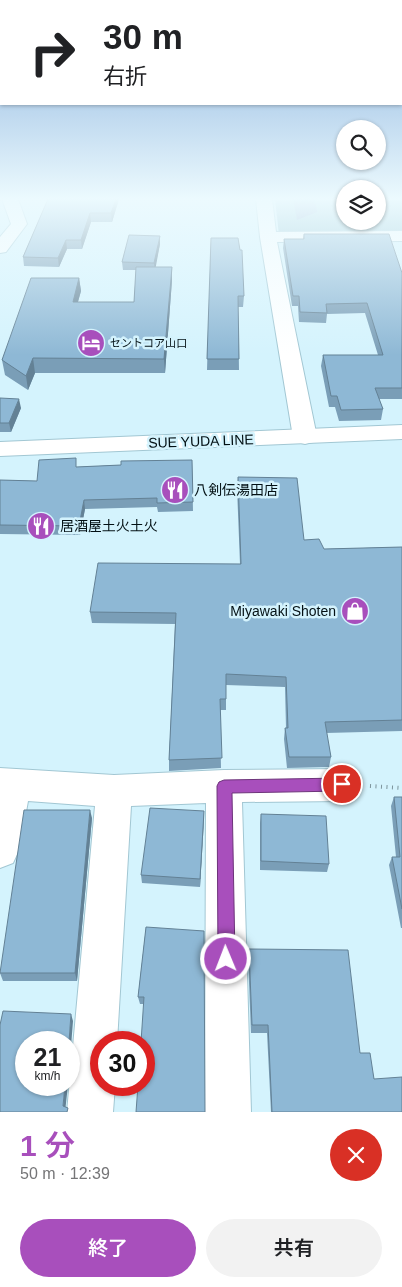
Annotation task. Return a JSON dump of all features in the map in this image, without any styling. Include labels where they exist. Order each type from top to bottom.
[{"type":"street","points":[[271,251],[306,437]]},
{"type":"street","name":"SUE YUDA LINE","points":[[0,449],[402,432]]},
{"type":"street","points":[[0,850],[6,784],[114,791],[224,786],[342,784]]},
{"type":"street","points":[[224,786],[228,1112]]},
{"type":"street","points":[[90,1112],[114,791]]},
{"type":"building","points":[[26,251],[61,251],[58,258],[23,257]]},
{"type":"building","points":[[125,251],[157,251],[154,263],[122,262]]},
{"type":"building","points":[[211,251],[242,251],[244,296],[238,296],[239,359],[207,359]]},
{"type":"building","points":[[286,251],[395,251],[402,273],[402,388],[375,388],[383,409],[341,410],[337,396],[331,396],[323,355],[383,355],[367,303],[326,304],[327,313],[300,312],[299,296],[293,296]]},
{"type":"building","name":"セントコア山口","points":[[136,267],[172,267],[164,359],[33,358],[26,376],[2,360],[31,278],[79,278],[73,302],[134,302]]},
{"type":"building","points":[[0,398],[19,399],[9,423],[0,423]]},
{"type":"building","points":[[76,458],[76,467],[121,465],[121,461],[192,460],[193,502],[157,503],[157,498],[84,500],[79,526],[0,525],[0,480],[37,481],[39,460]]},
{"type":"building","points":[[238,477],[297,478],[304,540],[319,539],[324,549],[402,547],[402,720],[325,722],[331,757],[289,757],[285,728],[288,728],[286,677],[226,674],[226,699],[220,699],[222,758],[169,760],[176,613],[90,612],[98,563],[241,564]]},
{"type":"building","points":[[394,797],[402,797],[402,909],[392,857],[400,857]]},
{"type":"building","points":[[150,808],[204,811],[200,879],[141,875]]},
{"type":"building","points":[[24,810],[90,810],[75,973],[0,973]]},
{"type":"building","points":[[261,814],[326,816],[329,864],[261,861]]},
{"type":"building","points":[[146,927],[204,931],[205,1112],[136,1112],[137,1096],[155,1096],[155,1031],[142,1031],[144,997],[138,997]]},
{"type":"building","points":[[249,949],[348,950],[360,1053],[370,1053],[374,1079],[402,1077],[402,1112],[272,1112],[268,1025],[252,1025]]},
{"type":"building","points":[[3,1011],[71,1014],[70,1031],[15,1031],[15,1096],[64,1096],[63,1106],[68,1108],[67,1112],[0,1112],[0,1025]]},
{"type":"place","name":"セントコア山口","points":[[91,343]]},
{"type":"place","name":"八剣伝湯田店","points":[[175,490]]},
{"type":"place","name":"居酒屋土火土火","points":[[41,526]]},
{"type":"place","name":"Miyawaki Shoten","points":[[355,611]]},
{"type":"route","points":[[226,959],[224,786],[342,784]]}]
